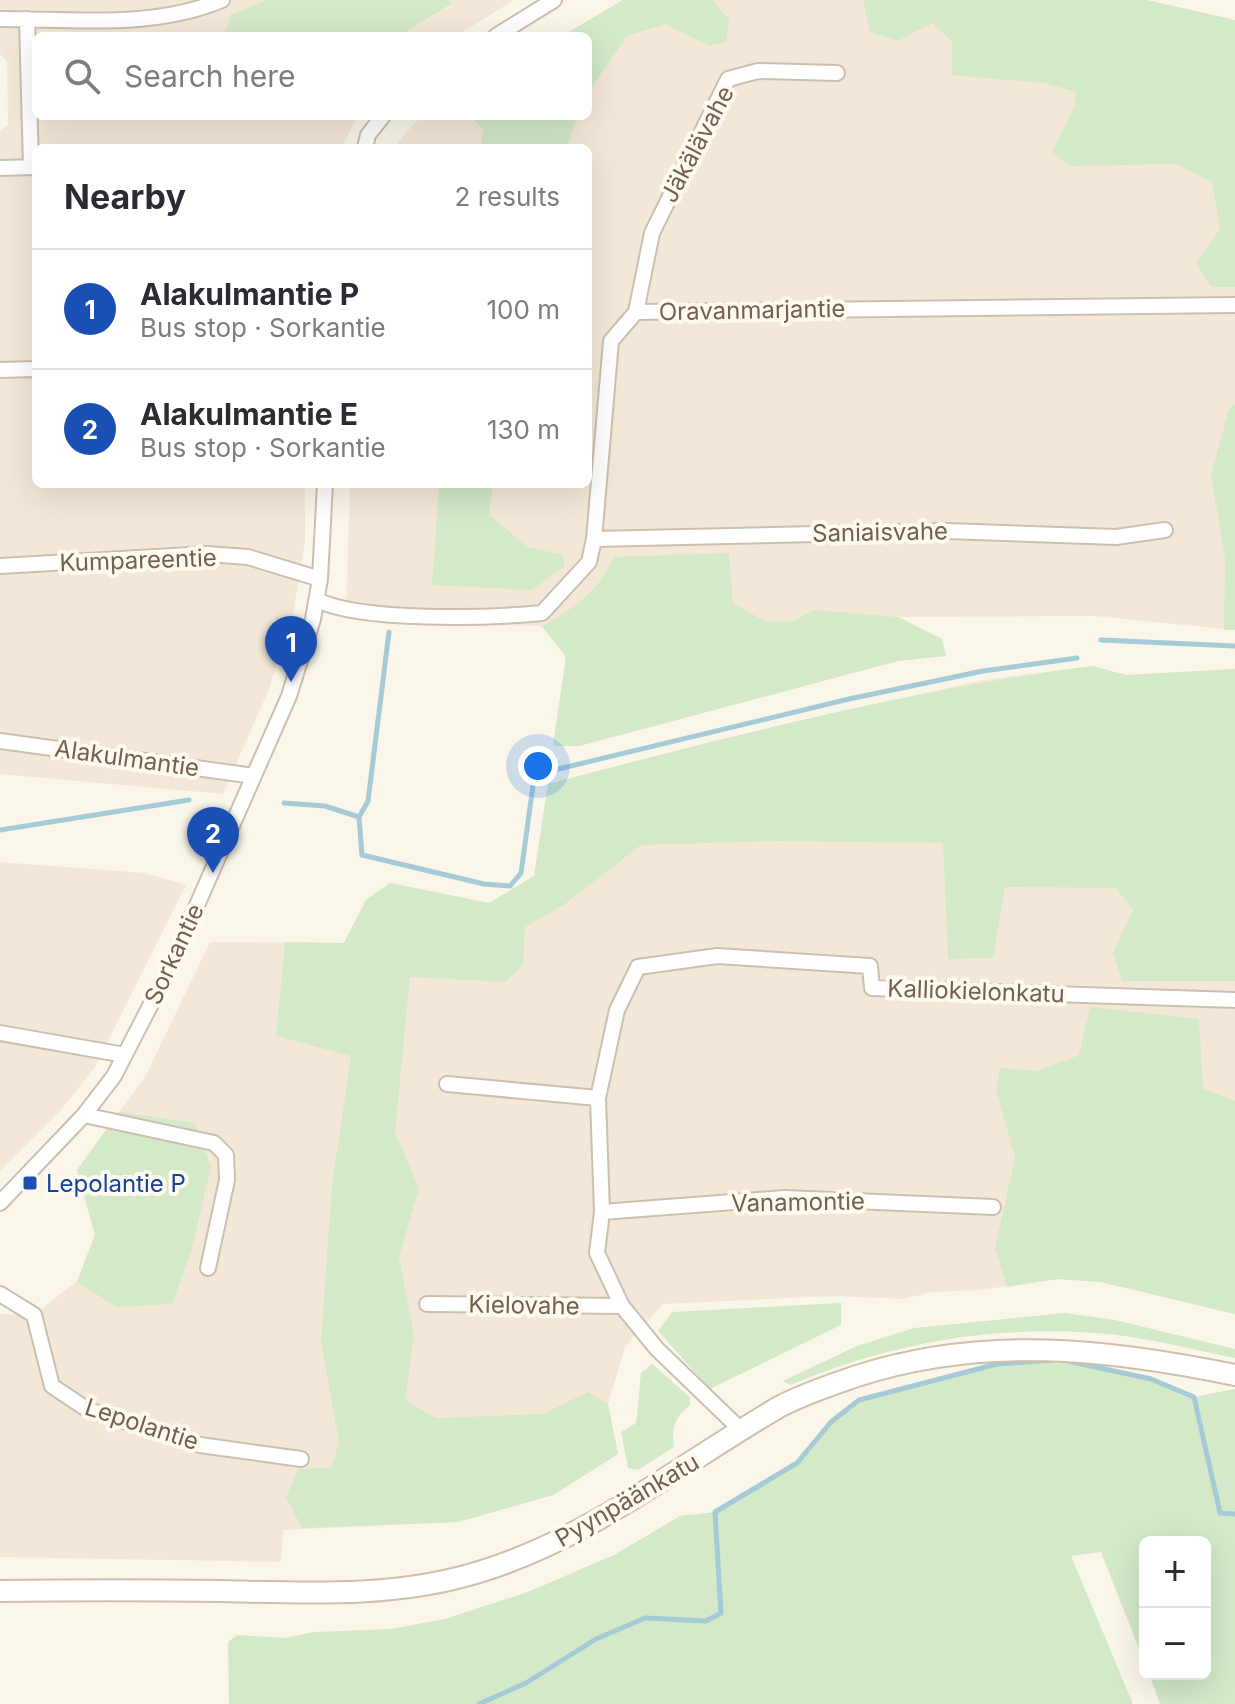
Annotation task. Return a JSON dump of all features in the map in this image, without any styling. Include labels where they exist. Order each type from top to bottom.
[{"type":"main road","name":"Pyynpäänkatu","points":[[0,1591],[365,1592],[477,1573],[577,1534],[783,1405],[829,1385],[918,1359],[1025,1348],[1086,1350],[1235,1375]]},
{"type":"street","points":[[0,19],[156,18],[193,12],[222,0]]},
{"type":"street","points":[[502,32],[554,0]]},
{"type":"street","points":[[27,19],[33,144]]},
{"type":"street","name":"Jäkälävahe","points":[[636,312],[652,233],[728,79],[770,70],[837,73]]},
{"type":"street","points":[[366,144],[368,135],[380,120]]},
{"type":"street","points":[[0,168],[32,167]]},
{"type":"street","name":"Oravanmarjantie","points":[[317,600],[334,608],[385,612],[490,618],[542,613],[589,562],[594,539],[611,341],[636,312],[1235,305]]},
{"type":"street","points":[[0,370],[32,369]]},
{"type":"street","name":"Sorkantie","points":[[0,1203],[84,1115],[114,1076],[168,971],[289,696],[317,600],[325,488]]},
{"type":"street","name":"Saniaisvahe","points":[[594,539],[947,531],[1116,537],[1165,530]]},
{"type":"street","name":"Kumpareentie","points":[[0,566],[207,554],[248,557],[320,579]]},
{"type":"street","name":"Alakulmantie","points":[[0,741],[254,776]]},
{"type":"street","name":"Kalliokielonkatu","points":[[741,1430],[657,1349],[622,1306],[597,1253],[602,1212],[598,1098],[617,1010],[638,967],[717,956],[870,966],[872,988],[1235,1000]]},
{"type":"street","points":[[0,1033],[125,1055]]},
{"type":"street","points":[[447,1084],[598,1098]]},
{"type":"street","points":[[84,1115],[214,1143],[226,1155],[227,1180],[208,1268]]},
{"type":"street","name":"Vanamontie","points":[[602,1212],[785,1198],[993,1207]]},
{"type":"street","name":"Lepolantie","points":[[0,1294],[34,1315],[52,1386],[88,1410],[200,1445],[301,1459]]},
{"type":"street","name":"Kielovahe","points":[[427,1304],[622,1306]]},
{"type":"shaded area","points":[[0,0],[266,0],[231,15],[225,32],[32,32],[32,120],[356,120],[343,144],[32,144],[32,488],[305,488],[305,543],[293,614],[269,689],[223,794],[0,774],[0,131],[8,124],[7,61],[0,54]]},
{"type":"shaded area","points":[[450,0],[514,0],[462,32],[406,32],[452,5]]},
{"type":"shaded area","points":[[623,0],[1147,0],[1235,20],[1235,630],[1095,616],[899,617],[942,639],[946,656],[898,661],[579,746],[553,746],[566,657],[542,626],[398,624],[346,613],[350,488],[592,488],[592,144],[396,144],[418,120],[592,120],[592,32],[569,32]]},
{"type":"shaded area","points":[[1092,666],[1126,675],[1235,669],[1235,1314],[1101,1282],[1058,1279],[979,1290],[932,1292],[903,1299],[834,1296],[663,1304],[625,1347],[608,1404],[618,1454],[553,1495],[458,1522],[283,1530],[281,1562],[0,1557],[0,1314],[34,1315],[77,1281],[95,1235],[77,1170],[146,1075],[210,942],[344,943],[366,900],[390,883],[489,903],[534,876],[548,784],[717,740],[983,680]]},
{"type":"shaded area","points":[[0,862],[144,873],[186,885],[96,1065],[62,1109],[0,1171]]},
{"type":"green space","points":[[266,0],[450,0],[452,4],[406,32],[225,32],[231,15]]},
{"type":"green space","points":[[623,0],[713,0],[729,20],[726,42],[710,46],[665,24],[627,36],[592,87],[592,32],[569,32]]},
{"type":"green space","points":[[863,0],[1147,0],[1235,20],[1235,287],[1211,287],[1196,263],[1220,229],[1212,182],[1176,164],[1069,166],[1052,152],[1074,107],[1076,92],[1045,83],[952,75],[952,41],[932,23],[898,41],[870,32]]},
{"type":"green space","points":[[474,120],[576,120],[568,144],[481,144],[484,130]]},
{"type":"green space","points":[[1235,404],[1235,630],[1224,630],[1225,559],[1211,475],[1229,409]]},
{"type":"green space","points":[[439,488],[492,488],[489,515],[528,547],[563,555],[564,567],[532,590],[432,585]]},
{"type":"green space","points":[[729,553],[733,603],[766,622],[794,621],[814,610],[897,617],[942,639],[946,656],[898,661],[579,746],[553,746],[566,657],[542,626],[584,598],[601,580],[614,557]]},
{"type":"green space","points":[[1092,666],[1126,675],[1235,669],[1235,981],[1122,981],[1113,953],[1133,910],[1116,888],[1005,887],[993,958],[948,959],[943,843],[776,841],[641,845],[565,904],[525,927],[523,965],[505,982],[410,977],[395,1132],[419,1189],[399,1257],[414,1336],[405,1400],[436,1418],[543,1414],[588,1392],[608,1404],[618,1454],[553,1495],[458,1522],[302,1528],[286,1497],[298,1469],[332,1467],[339,1442],[321,1342],[332,1185],[351,1056],[276,1036],[285,942],[344,943],[366,900],[390,883],[489,903],[534,876],[548,784],[886,701]]},
{"type":"green space","points":[[1090,1007],[1199,1019],[1203,1089],[1235,1101],[1235,1314],[1101,1282],[1057,1279],[1007,1287],[995,1248],[1015,1157],[996,1090],[1000,1068],[1038,1071],[1079,1055]]},
{"type":"green space","points":[[119,1112],[195,1123],[211,1168],[191,1252],[172,1304],[117,1307],[77,1282],[95,1235],[77,1170]]},
{"type":"green space","points":[[841,1303],[841,1325],[710,1389],[658,1331],[672,1312]]},
{"type":"green space","points":[[1065,1313],[1115,1320],[1235,1349],[1235,1358],[1113,1335],[1017,1332],[901,1348],[790,1385],[783,1381],[857,1346],[914,1328]]},
{"type":"green space","points":[[1061,1359],[1151,1379],[1194,1397],[1235,1389],[1235,1704],[1160,1704],[1151,1680],[1211,1680],[1211,1536],[1139,1536],[1139,1649],[1101,1552],[1071,1556],[1133,1704],[229,1704],[228,1642],[237,1635],[283,1638],[315,1632],[391,1629],[445,1619],[528,1592],[614,1555],[680,1516],[715,1512],[760,1486],[797,1463],[831,1422],[859,1400],[997,1364]]},
{"type":"green space","points":[[652,1364],[690,1397],[690,1405],[675,1423],[674,1447],[638,1470],[628,1468],[621,1432],[636,1423],[641,1373]]},
{"type":"waterway","points":[[359,817],[368,801],[389,632]]},
{"type":"waterway","points":[[1101,640],[1235,646]]},
{"type":"waterway","points":[[550,771],[849,699],[983,671],[1077,658]]},
{"type":"waterway","points":[[284,803],[325,806],[359,817],[362,855],[484,884],[510,886],[521,873],[534,778]]},
{"type":"waterway","points":[[0,830],[189,800]]},
{"type":"waterway","points":[[479,1704],[526,1683],[596,1639],[645,1618],[706,1621],[721,1613],[715,1512],[797,1463],[831,1422],[859,1400],[997,1364],[1053,1360]]},
{"type":"waterway","points":[[1063,1360],[1151,1379],[1194,1397],[1220,1513],[1235,1514]]},
{"type":"place","name":"Alakulmantie P","points":[[291,682]]},
{"type":"place","name":"Alakulmantie E","points":[[213,873]]},
{"type":"place","name":"Lepolantie P","points":[[30,1183]]}]
